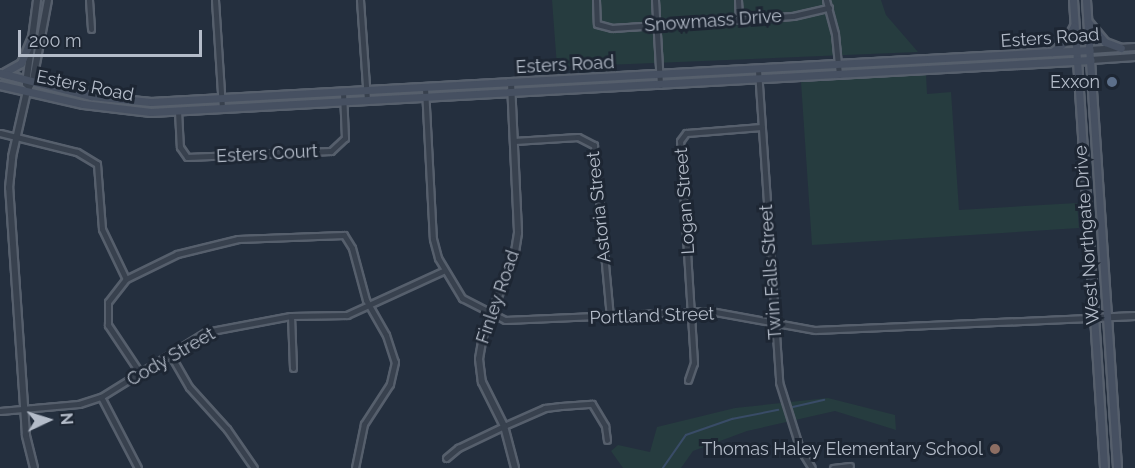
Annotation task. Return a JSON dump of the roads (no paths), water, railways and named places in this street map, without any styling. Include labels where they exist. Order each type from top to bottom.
[{"type":"main road","name":"West Northgate Drive","points":[[1073,0],[1104,468]]},
{"type":"main road","name":"West Northgate Drive","points":[[1086,0],[1117,468]]},
{"type":"main road","points":[[1087,21],[1105,42],[1121,48]]},
{"type":"main road","points":[[1049,53],[1066,41],[1075,24]]},
{"type":"main road","points":[[0,73],[17,69],[32,37]]},
{"type":"main road","name":"Esters Road","points":[[0,73],[123,101],[221,99],[1090,50]]},
{"type":"main road","name":"Esters Road","points":[[0,85],[104,108],[178,111],[839,76],[1090,60]]},
{"type":"main road","points":[[1086,193],[1099,189]]},
{"type":"main road","points":[[1101,428],[1114,428]]},
{"type":"street","points":[[29,79],[38,0]]},
{"type":"street","points":[[34,468],[24,410],[9,188],[16,137],[48,0]]},
{"type":"street","points":[[89,0],[91,29]]},
{"type":"street","points":[[215,0],[222,109]]},
{"type":"street","points":[[360,0],[367,101]]},
{"type":"street","name":"Snowmass Drive","points":[[596,0],[597,24],[612,28],[793,16],[829,8]]},
{"type":"street","points":[[655,0],[660,86]]},
{"type":"street","points":[[738,0],[739,20]]},
{"type":"street","points":[[826,0],[839,76]]},
{"type":"street","name":"Esters Road","points":[[1090,50],[1135,47]]},
{"type":"street","name":"Esters Road","points":[[1090,60],[1135,57]]},
{"type":"street","name":"Twin Falls Street","points":[[758,70],[779,382],[800,448],[812,468]]},
{"type":"street","name":"Finley Road","points":[[511,84],[515,253],[480,350],[480,375],[504,426],[515,468]]},
{"type":"street","name":"Portland Street","points":[[426,88],[433,239],[443,271],[462,297],[491,315],[522,322],[710,311],[815,330],[1135,316]]},
{"type":"street","name":"Esters Court","points":[[178,111],[180,147],[187,157],[331,151],[345,138],[343,93]]},
{"type":"street","name":"Logan Street","points":[[687,380],[693,363],[692,311],[680,141],[686,133],[762,127]]},
{"type":"street","points":[[0,133],[77,152],[97,164],[104,236],[126,279]]},
{"type":"street","name":"Astoria Street","points":[[514,141],[578,137],[594,145],[610,316]]},
{"type":"street","points":[[140,373],[108,325],[108,302],[126,279],[177,254],[238,239],[344,235],[352,248],[370,307],[391,345],[394,373],[364,424],[355,468]]},
{"type":"street","name":"Cody Street","points":[[0,411],[79,404],[101,397],[206,332],[291,316],[332,317],[370,307],[443,271]]},
{"type":"street","points":[[291,316],[293,368]]},
{"type":"street","points":[[170,354],[189,387],[227,429],[254,468]]},
{"type":"street","points":[[101,397],[138,468]]},
{"type":"street","points":[[446,458],[458,448],[545,408],[592,404],[605,426],[607,440]]},
{"type":"street","points":[[832,468],[850,466]]},
{"type":"waterway","points":[[793,407],[824,400]]},
{"type":"waterway","points":[[663,468],[686,435],[732,419],[778,410]]},
{"type":"place","name":"Exxon","points":[[1112,82]]},
{"type":"place","name":"Thomas Haley Elementary School","points":[[995,449]]}]
